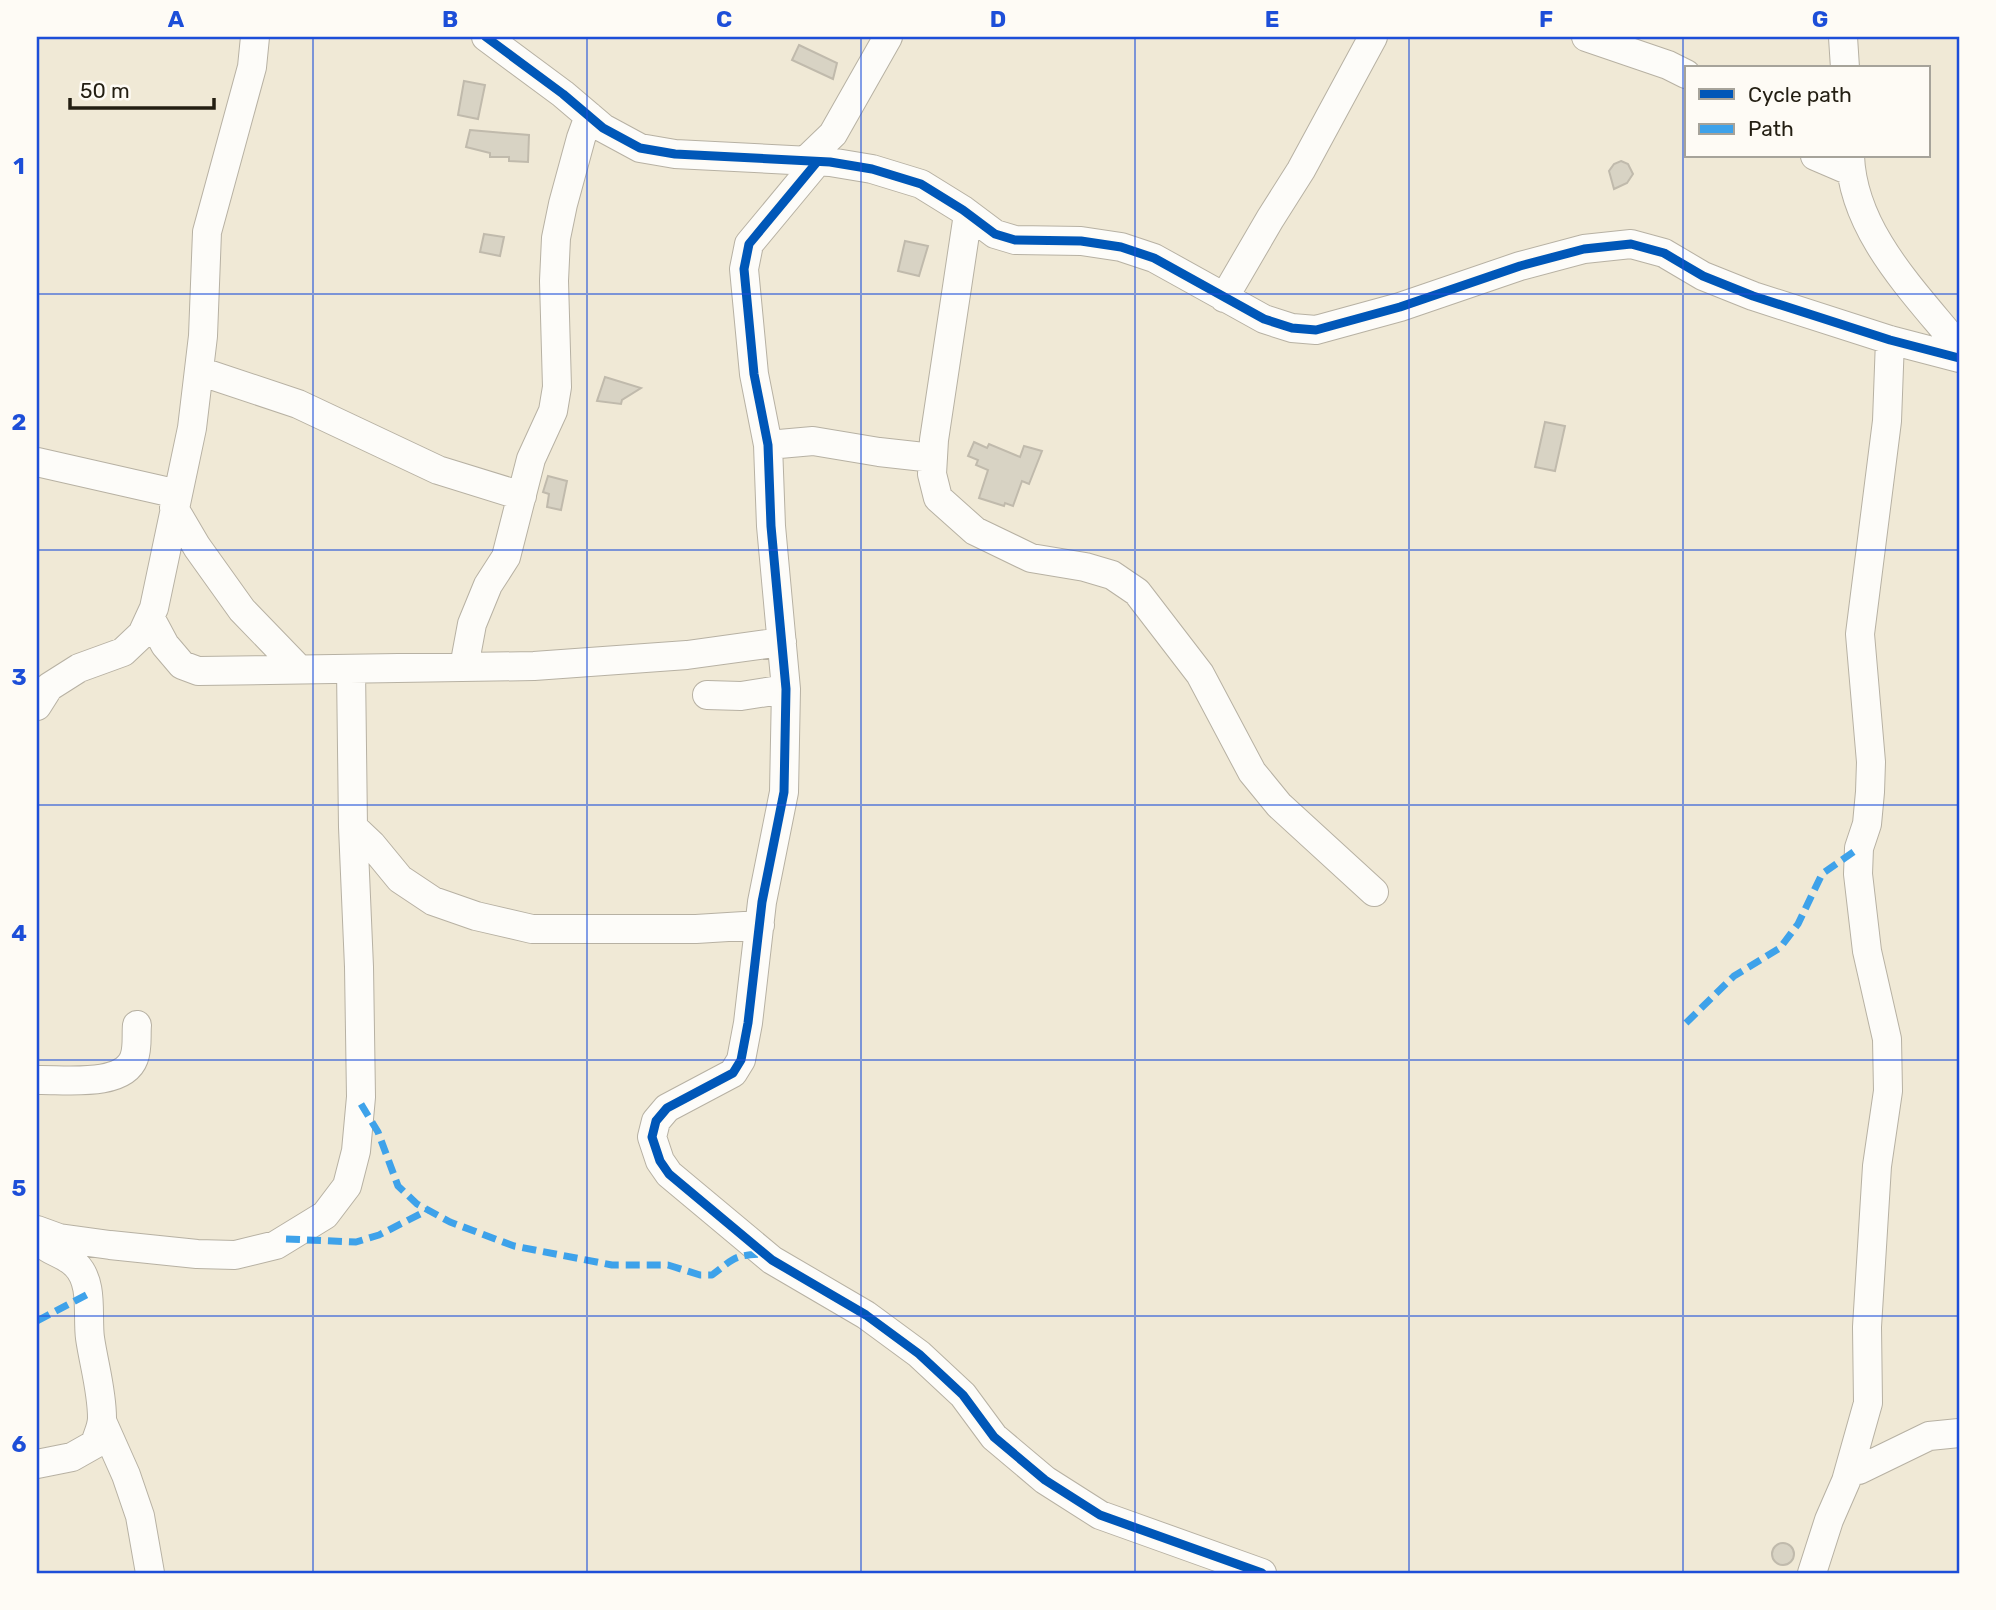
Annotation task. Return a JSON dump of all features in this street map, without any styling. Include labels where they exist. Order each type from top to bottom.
[{"type":"street","points":[[38,700],[49,687],[79,668],[123,652],[142,634],[154,608],[192,428],[203,336],[207,232],[252,67],[255,37]]},
{"type":"street","points":[[486,37],[564,94],[603,128],[640,148],[675,154],[811,162],[872,169],[921,184],[995,234],[1016,240],[1081,241],[1121,247],[1154,258],[1264,319],[1292,328],[1316,330],[1400,307],[1533,262],[1584,249],[1631,244],[1664,253],[1703,276],[1753,296],[1890,340],[1959,358]]},
{"type":"street","points":[[887,37],[833,134],[749,244],[744,269],[754,374],[768,445],[771,526],[786,690],[784,792],[760,925],[741,1060],[733,1073],[667,1108],[656,1121],[652,1138],[660,1161],[669,1174],[772,1260],[866,1315],[919,1354],[963,1395],[994,1437],[1045,1480],[1100,1515],[1262,1573]]},
{"type":"street","points":[[1224,298],[1301,170],[1373,37]]},
{"type":"street","points":[[1586,37],[1685,74]]},
{"type":"street","points":[[1843,37],[1845,66]]},
{"type":"street","points":[[464,667],[472,624],[488,585],[506,557],[531,459],[553,411],[557,387],[554,281],[556,238],[563,204],[589,116]]},
{"type":"street","points":[[1825,158],[1850,163],[1863,213],[1892,265],[1959,347]]},
{"type":"street","points":[[968,214],[933,458],[932,474],[938,498],[975,531],[1031,558],[1086,567],[1112,575],[1138,592],[1200,674],[1252,772],[1279,805],[1374,892]]},
{"type":"street","points":[[1812,1573],[1829,1520],[1846,1481],[1868,1403],[1867,1327],[1877,1166],[1888,1091],[1887,1039],[1867,951],[1858,874],[1859,848],[1867,824],[1871,762],[1860,634],[1887,421],[1890,340]]},
{"type":"street","points":[[199,370],[298,404],[438,470],[523,496]]},
{"type":"street","points":[[768,445],[813,441],[933,458]]},
{"type":"street","points":[[37,462],[176,501],[197,547],[242,610],[299,669]]},
{"type":"street","points":[[150,617],[165,645],[182,665],[198,671],[534,666],[687,655],[782,642]]},
{"type":"street","points":[[37,1230],[59,1238],[110,1245],[235,1255],[276,1245],[325,1215],[347,1186],[356,1151],[360,1104],[359,967],[352,827],[351,669]]},
{"type":"street","points":[[707,695],[741,696],[786,690]]},
{"type":"street","points":[[352,827],[372,845],[400,879],[433,901],[476,916],[532,929],[696,929],[760,925]]},
{"type":"street","points":[[37,1080],[91,1080],[121,1074],[135,1057],[137,1024]]},
{"type":"street","points":[[37,1237],[42,1245],[76,1264],[83,1276],[88,1294],[90,1336],[99,1381],[102,1421],[126,1475],[140,1516],[146,1571]]},
{"type":"street","points":[[37,1464],[72,1457],[95,1444],[102,1421]]},
{"type":"street","points":[[1859,1470],[1929,1436],[1959,1433]]},
{"type":"building","points":[[799,45],[837,63],[833,79],[792,60]]},
{"type":"building","points":[[464,81],[485,85],[478,119],[458,115]]},
{"type":"building","points":[[470,130],[529,135],[528,162],[509,161],[509,157],[490,157],[490,153],[466,147]]},
{"type":"building","points":[[1621,161],[1628,164],[1633,174],[1627,183],[1614,189],[1609,171],[1614,164]]},
{"type":"building","points":[[484,234],[504,237],[500,256],[480,252]]},
{"type":"building","points":[[905,241],[928,246],[919,276],[898,271]]},
{"type":"building","points":[[605,377],[641,388],[622,400],[621,404],[597,401]]},
{"type":"building","points":[[1545,422],[1565,426],[1555,471],[1535,467]]},
{"type":"building","points":[[974,442],[987,448],[989,444],[1020,457],[1024,446],[1042,451],[1029,484],[1022,481],[1013,506],[979,498],[988,470],[976,465],[978,460],[968,456]]},
{"type":"building","points":[[548,476],[567,481],[561,510],[547,507],[549,494],[543,492]]},
{"type":"building","points":[[1779,1543],[1787,1543],[1794,1550],[1794,1558],[1787,1565],[1779,1565],[1772,1558],[1772,1550]]},
{"type":"marked path","points":[[1686,1023],[1734,976],[1780,948],[1798,924],[1822,874],[1859,848]]},
{"type":"marked path","points":[[361,1104],[378,1132],[398,1186],[417,1204],[450,1222],[514,1246],[612,1265],[668,1265],[700,1275],[712,1275],[730,1261],[746,1255],[764,1254]]},
{"type":"marked path","points":[[286,1239],[356,1242],[379,1235],[428,1210]]},
{"type":"marked path","points":[[37,1321],[88,1294]]},
{"type":"cycle path","points":[[486,37],[563,94],[603,128],[640,148],[675,154],[830,162],[872,169],[921,184],[995,234],[1015,240],[1081,241],[1121,247],[1154,258],[1264,319],[1292,328],[1316,330],[1400,307],[1520,266],[1584,249],[1631,244],[1664,253],[1703,276],[1753,296],[1890,340],[1959,358]]},
{"type":"cycle path","points":[[817,162],[749,244],[744,269],[754,374],[768,445],[771,526],[786,689],[784,792],[762,902],[748,1023],[741,1060],[733,1073],[667,1108],[656,1121],[652,1137],[660,1161],[669,1174],[772,1260],[866,1315],[919,1354],[963,1395],[994,1437],[1045,1480],[1100,1515],[1262,1573]]}]
